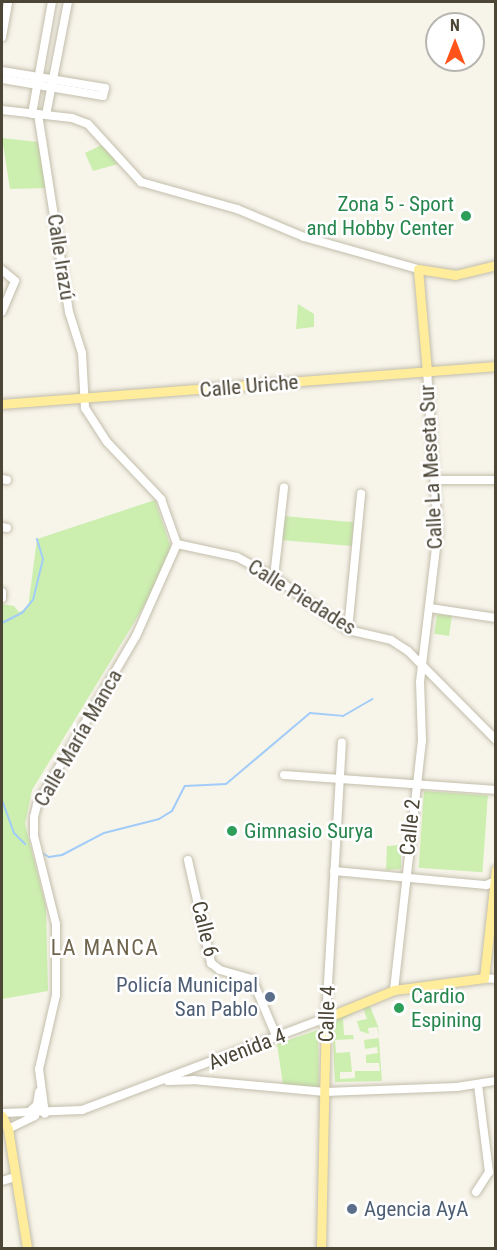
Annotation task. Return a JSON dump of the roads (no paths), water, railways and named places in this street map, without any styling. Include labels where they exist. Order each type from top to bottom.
[{"type":"main road","points":[[420,286],[428,276],[455,275],[495,265]]},
{"type":"main road","points":[[418,269],[455,275]]},
{"type":"main road","name":"Calle La Meseta Sur","points":[[418,269],[427,372]]},
{"type":"main road","points":[[426,362],[428,368],[438,371]]},
{"type":"main road","name":"Calle Uriche","points":[[2,404],[84,400],[495,366]]},
{"type":"main road","points":[[484,978],[495,870]]},
{"type":"main road","name":"Avenida 4","points":[[326,1018],[394,990],[484,978]]},
{"type":"main road","name":"Calle 4","points":[[321,1248],[326,1018]]},
{"type":"main road","points":[[2,1114],[8,1129],[27,1248]]},
{"type":"street","points":[[2,37],[8,2]]},
{"type":"street","points":[[39,114],[37,80],[51,2]]},
{"type":"street","points":[[39,114],[51,83],[68,2]]},
{"type":"street","points":[[51,11],[65,13]]},
{"type":"street","points":[[2,71],[103,96],[105,88],[51,83]]},
{"type":"street","points":[[2,79],[37,80]]},
{"type":"street","points":[[2,110],[39,114],[88,124],[141,182],[237,209],[304,237],[418,269]]},
{"type":"street","name":"Calle Irazú","points":[[39,114],[69,312],[82,353],[84,400]]},
{"type":"street","points":[[2,270],[15,281],[2,310]]},
{"type":"street","name":"Calle La Meseta Sur","points":[[423,666],[438,532],[427,372]]},
{"type":"street","points":[[84,400],[97,429],[161,500],[177,544]]},
{"type":"street","points":[[436,480],[495,480]]},
{"type":"street","points":[[274,577],[284,488]]},
{"type":"street","points":[[348,630],[361,494]]},
{"type":"street","name":"Calle Piedades","points":[[177,544],[237,557],[274,577],[348,630],[391,640],[423,666],[495,740]]},
{"type":"street","name":"Calle María Manca","points":[[45,1114],[39,1069],[54,1013],[58,979],[53,899],[34,836],[34,817],[37,805],[136,636],[177,544]]},
{"type":"street","points":[[2,592],[2,598]]},
{"type":"street","points":[[430,608],[495,618]]},
{"type":"street","name":"Calle 2","points":[[394,990],[414,786],[422,741],[418,700],[423,666]]},
{"type":"street","name":"Calle 4","points":[[326,1018],[342,742]]},
{"type":"street","points":[[284,775],[495,790]]},
{"type":"street","name":"Calle 6","points":[[188,860],[211,963],[220,970],[252,979],[277,1038]]},
{"type":"street","points":[[334,871],[486,885],[495,881]]},
{"type":"street","points":[[484,978],[495,979]]},
{"type":"street","name":"Avenida 4","points":[[148,1084],[215,1062],[326,1018]]},
{"type":"street","points":[[194,1080],[193,1073],[215,1062]]},
{"type":"street","points":[[8,1129],[25,1118],[82,1110],[148,1084],[194,1080],[325,1092],[478,1085],[495,1081]]},
{"type":"street","points":[[28,1113],[37,1106],[40,1085]]},
{"type":"street","points":[[476,1192],[489,1172],[478,1085]]},
{"type":"street","points":[[2,1114],[45,1114]]},
{"type":"street","points":[[2,1181],[15,1177]]},
{"type":"waterway","points":[[2,623],[22,613],[33,600],[43,559],[37,539]]},
{"type":"waterway","points":[[42,853],[49,857],[62,855],[104,833],[159,819],[172,811],[185,786],[226,784],[310,713],[343,716],[373,699]]},
{"type":"waterway","points":[[2,800],[14,833],[25,844]]},
{"type":"place","name":"Zona 5 - Sport and Hobby Center","points":[[466,216]]},
{"type":"place","name":"Gimnasio Surya","points":[[232,831]]},
{"type":"place","name":"Policía Municipal San Pablo","points":[[270,997]]},
{"type":"place","name":"Cardio Espining","points":[[399,1008]]},
{"type":"place","name":"Agencia AyA","points":[[352,1209]]},
{"type":"district","name":"LA MANCA","points":[[105,948]]}]
